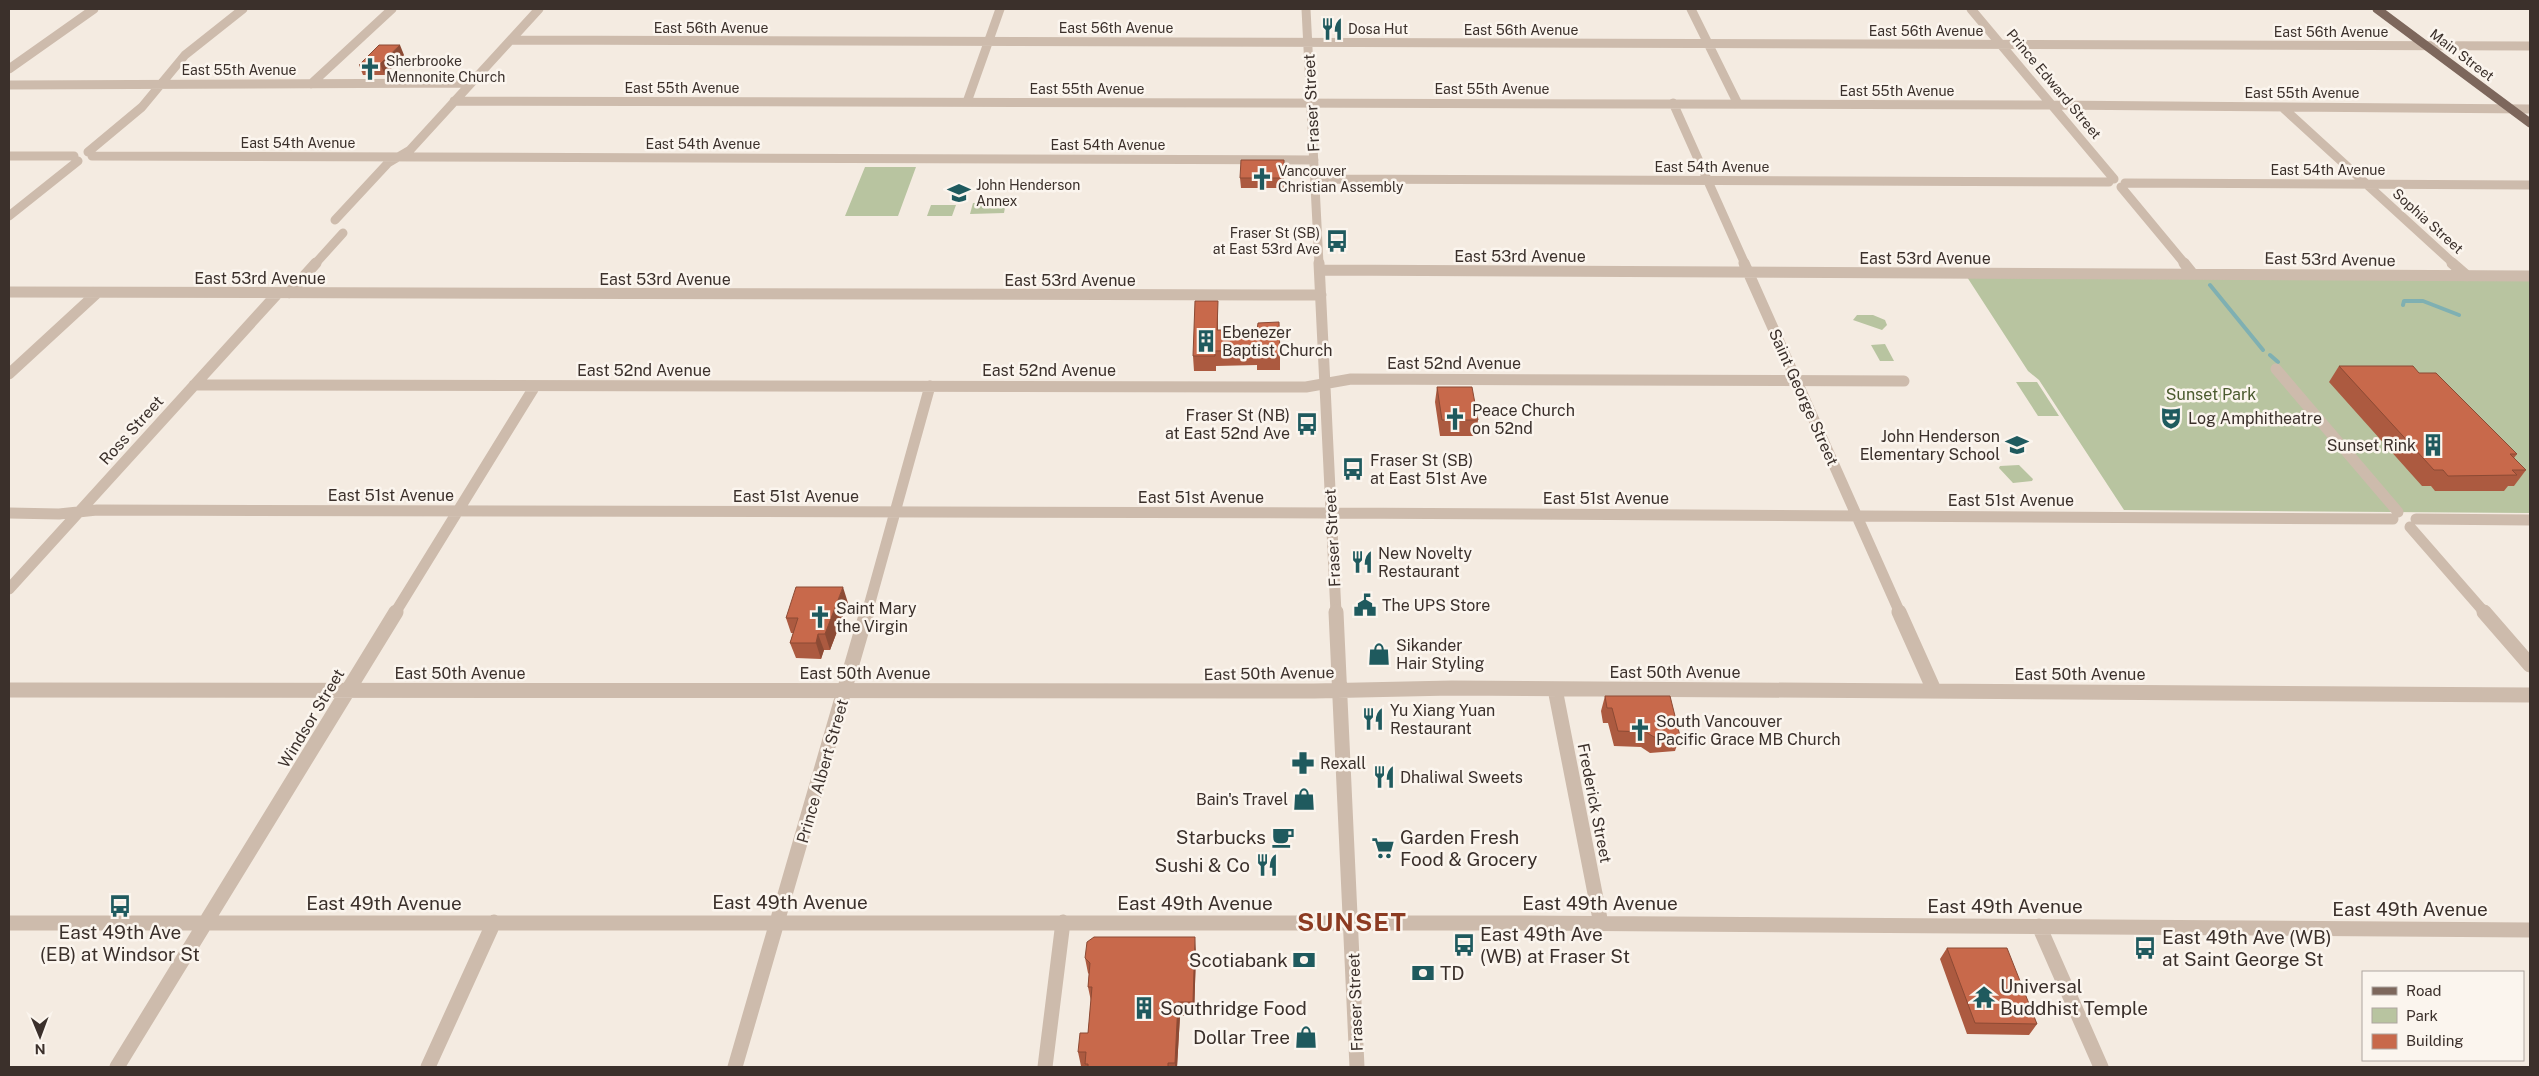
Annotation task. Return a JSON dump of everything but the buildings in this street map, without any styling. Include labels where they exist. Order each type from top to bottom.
[{"type":"main road","name":"Main Street","points":[[2377,9],[2530,123]]},
{"type":"street","points":[[9,69],[94,9]]},
{"type":"street","points":[[9,216],[76,159],[90,154],[142,107],[185,55],[243,9]]},
{"type":"street","points":[[311,84],[392,9]]},
{"type":"street","points":[[336,220],[388,163],[409,151],[539,9]]},
{"type":"street","points":[[967,102],[1000,9]]},
{"type":"street","name":"Fraser Street","points":[[1306,9],[1352,922],[1357,1067]]},
{"type":"street","points":[[1691,9],[1738,104]]},
{"type":"street","name":"Prince Edward Street","points":[[1971,9],[2111,180]]},
{"type":"street","name":"East 56th Avenue","points":[[511,40],[2530,46]]},
{"type":"street","name":"East 55th Avenue","points":[[9,85],[470,83]]},
{"type":"street","points":[[9,96],[24,85]]},
{"type":"street","name":"East 55th Avenue","points":[[454,101],[2050,105],[2530,109]]},
{"type":"street","name":"Saint George Street","points":[[1673,104],[1934,690]]},
{"type":"street","name":"Sophia Street","points":[[2282,107],[2467,276]]},
{"type":"street","name":"East 54th Avenue","points":[[90,154],[1314,160]]},
{"type":"street","points":[[9,156],[76,159]]},
{"type":"street","name":"East 54th Avenue","points":[[1315,179],[2111,180],[2123,185],[2530,185]]},
{"type":"street","points":[[2123,185],[2192,273]]},
{"type":"street","name":"Ross Street","points":[[9,589],[194,385],[342,233]]},
{"type":"street","name":"East 53rd Avenue","points":[[1320,270],[2530,276]]},
{"type":"street","name":"East 53rd Avenue","points":[[9,292],[1321,295]]},
{"type":"street","points":[[9,374],[97,292]]},
{"type":"street","points":[[2276,369],[2395,515],[2398,524],[2530,520]]},
{"type":"street","name":"East 52nd Avenue","points":[[194,385],[1306,387],[1347,379],[1904,382]]},
{"type":"street","name":"Windsor Street","points":[[117,1067],[535,386]]},
{"type":"street","name":"Prince Albert Street","points":[[735,1067],[815,798],[930,386]]},
{"type":"street","name":"East 51st Avenue","points":[[9,513],[97,510],[1857,516],[2395,515]]},
{"type":"street","points":[[2413,523],[2530,666]]},
{"type":"street","name":"East 50th Avenue","points":[[9,690],[1555,689],[2530,695]]},
{"type":"street","name":"Frederick Street","points":[[1555,689],[1601,924]]},
{"type":"street","points":[[428,1067],[494,922]]},
{"type":"street","points":[[1045,1067],[1063,922]]},
{"type":"street","name":"East 49th Avenue","points":[[9,923],[1063,922],[1209,924],[1352,922],[2530,930]]},
{"type":"street","points":[[2039,926],[2101,1067]]},
{"type":"green space","points":[[865,167],[916,167],[898,216],[845,216]]},
{"type":"green space","points":[[1006,202],[1004,213],[970,214],[973,203]]},
{"type":"green space","points":[[931,205],[956,205],[952,216],[927,216]]},
{"type":"green space","name":"Sunset Park","points":[[1967,277],[2530,281],[2530,513],[2124,510],[2039,380],[2028,371]]},
{"type":"green space","points":[[1857,315],[1873,315],[1885,320],[1887,325],[1882,330],[1853,320]]},
{"type":"green space","points":[[1885,344],[1894,361],[1880,361],[1871,345]]},
{"type":"green space","points":[[2016,382],[2037,382],[2059,416],[2038,416]]},
{"type":"green space","points":[[2019,465],[2033,479],[2032,481],[2013,483],[1999,468],[2000,466]]},
{"type":"waterway","points":[[2210,285],[2263,350]]},
{"type":"waterway","points":[[2403,305],[2404,301],[2423,301],[2459,315]]},
{"type":"waterway","points":[[2270,355],[2278,362]]},
{"type":"place","name":"Dosa Hut","points":[[1332,29]]},
{"type":"place","name":"Sherbrooke Mennonite Church","points":[[370,69]]},
{"type":"place","name":"Vancouver Christian Assembly","points":[[1262,179]]},
{"type":"place","name":"John Henderson Annex","points":[[959,193]]},
{"type":"place","name":"Fraser St (SB) at East 53rd Ave","points":[[1337,241]]},
{"type":"place","name":"Ebenezer Baptist Church","points":[[1206,341]]},
{"type":"place","name":"Log Amphitheatre","points":[[2171,418]]},
{"type":"place","name":"Peace Church on 52nd","points":[[1455,419]]},
{"type":"place","name":"Fraser St (NB) at East 52nd Ave","points":[[1307,424]]},
{"type":"place","name":"John Henderson Elementary School","points":[[2017,445]]},
{"type":"place","name":"Sunset Rink","points":[[2433,445]]},
{"type":"place","name":"Fraser St (SB) at East 51st Ave","points":[[1353,469]]},
{"type":"place","name":"New Novelty Restaurant","points":[[1362,562]]},
{"type":"place","name":"The UPS Store","points":[[1365,605]]},
{"type":"place","name":"Saint Mary the Virgin","points":[[820,617]]},
{"type":"place","name":"Sikander Hair Styling","points":[[1379,654]]},
{"type":"place","name":"Yu Xiang Yuan Restaurant","points":[[1373,719]]},
{"type":"place","name":"South Vancouver Pacific Grace MB Church","points":[[1640,730]]},
{"type":"place","name":"Rexall","points":[[1303,763]]},
{"type":"place","name":"Dhaliwal Sweets","points":[[1384,777]]},
{"type":"place","name":"Bain's Travel","points":[[1304,799]]},
{"type":"place","name":"Starbucks","points":[[1283,837]]},
{"type":"place","name":"Garden Fresh Food & Grocery","points":[[1383,848]]},
{"type":"place","name":"Sushi & Co","points":[[1267,865]]},
{"type":"place","name":"East 49th Ave (EB) at Windsor St","points":[[120,906]]},
{"type":"place","name":"East 49th Ave (WB) at Fraser St","points":[[1464,945]]},
{"type":"place","name":"East 49th Ave (WB) at Saint George St","points":[[2145,948]]},
{"type":"place","name":"Scotiabank","points":[[1304,960]]},
{"type":"place","name":"TD","points":[[1423,973]]},
{"type":"place","name":"Universal Buddhist Temple","points":[[1984,997]]},
{"type":"place","name":"Southridge Food","points":[[1144,1008]]},
{"type":"place","name":"Dollar Tree","points":[[1306,1037]]},
{"type":"district","name":"SUNSET","points":[[1352,922]]}]
